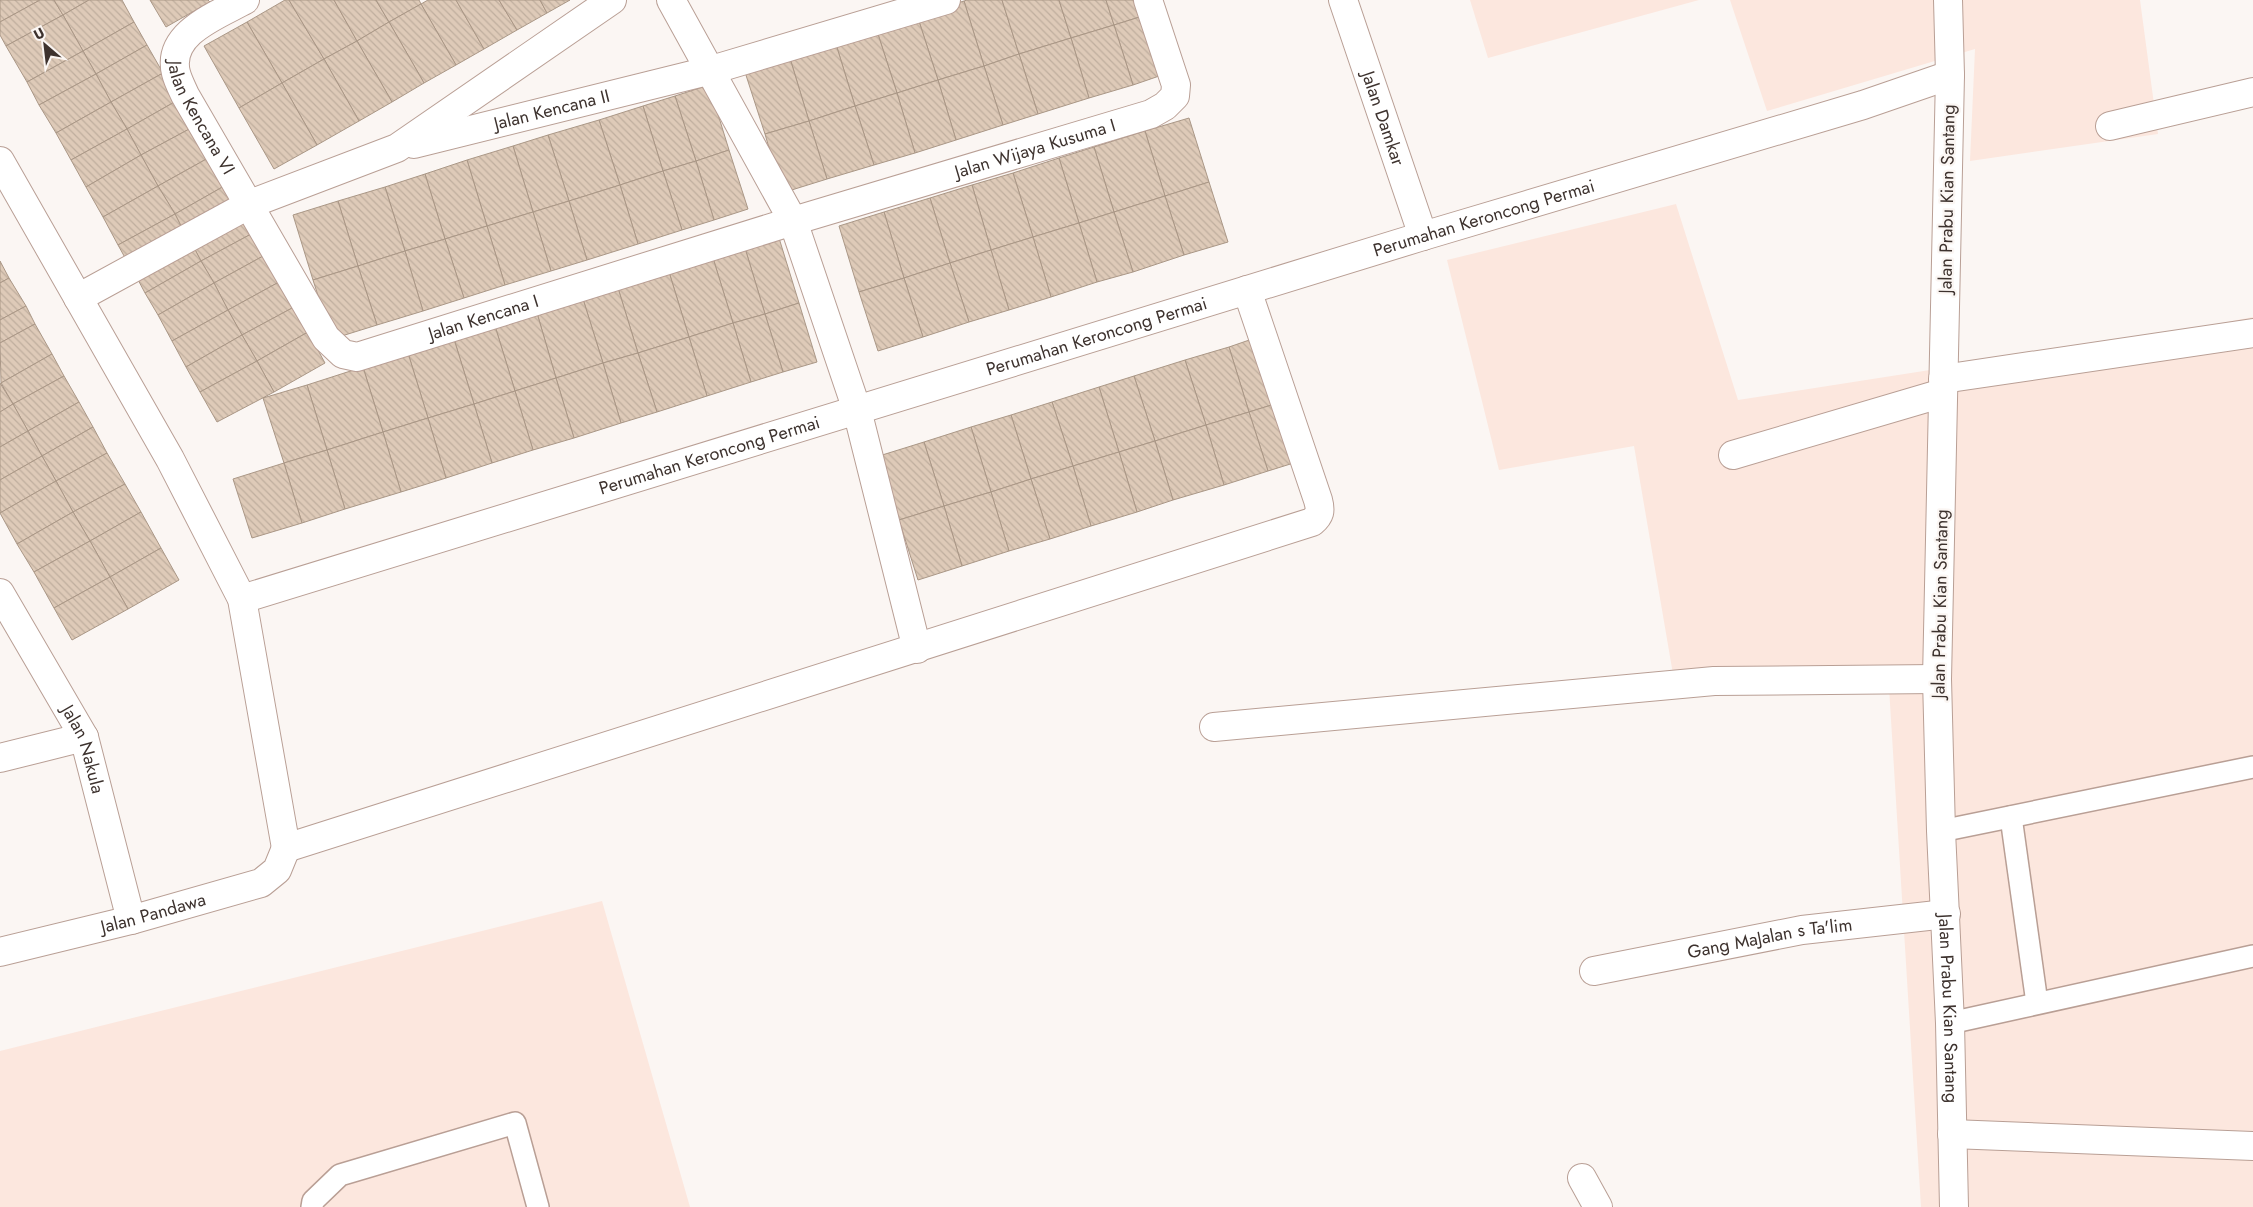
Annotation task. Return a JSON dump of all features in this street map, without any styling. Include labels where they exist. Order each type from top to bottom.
[{"type":"street","name":"Jalan Kencana VI","points":[[245,0],[197,26],[182,39],[175,55],[176,73],[185,95],[250,204]]},
{"type":"street","points":[[78,298],[250,204],[397,148],[612,0]]},
{"type":"street","points":[[670,0],[793,221],[857,410],[917,649]]},
{"type":"street","name":"Jalan Kencana II","points":[[397,148],[708,71],[946,0]]},
{"type":"street","name":"Jalan Wijaya Kusuma I","points":[[793,221],[1151,114],[1165,106],[1175,96],[1176,85],[1148,0]]},
{"type":"street","name":"Jalan Damkar","points":[[1343,0],[1423,236]]},
{"type":"street","name":"Jalan Prabu Kian Santang","points":[[1948,0],[1950,75],[1937,680],[1940,831],[1946,914],[1950,1022],[1954,1207]]},
{"type":"street","name":"Perumahan Keroncong Permai","points":[[242,599],[1423,236],[1863,106],[1950,75]]},
{"type":"street","points":[[2110,126],[2253,92]]},
{"type":"street","points":[[0,161],[170,459],[242,599],[286,848],[1304,526],[1319,516],[1318,500],[1247,290]]},
{"type":"street","name":"Jalan Kencana I","points":[[250,204],[326,338],[343,354],[357,357],[793,221]]},
{"type":"street","points":[[1734,455],[1943,386],[2253,333]]},
{"type":"street","name":"Jalan Nakula","points":[[0,593],[84,737],[131,920]]},
{"type":"street","points":[[1214,727],[1714,681],[1937,680]]},
{"type":"street","points":[[0,758],[84,737]]},
{"type":"street","name":"Jalan Pandawa","points":[[0,952],[131,920],[261,883],[277,870],[286,848]]},
{"type":"street","name":"Gang MaJalan s Ta'lim","points":[[1594,972],[1802,930],[1946,914]]},
{"type":"street","points":[[1952,1134],[2253,1146]]},
{"type":"street","points":[[1582,1178],[1598,1207]]},
{"type":"lane","points":[[1940,831],[2253,767]]},
{"type":"lane","points":[[2010,817],[2037,1004]]},
{"type":"lane","points":[[1950,1022],[2253,956]]},
{"type":"lane","points":[[312,1207],[313,1201],[340,1174],[515,1123],[538,1207]]},
{"type":"shaded area","points":[[1470,0],[1699,0],[1488,58]]},
{"type":"shaded area","points":[[1730,0],[2140,0],[2158,134],[1970,161],[1975,49],[1767,111]]},
{"type":"shaded area","points":[[1676,204],[1738,400],[2185,330],[2253,317],[2253,1207],[1921,1207],[1888,671],[1674,680],[1634,446],[1499,470],[1447,260]]},
{"type":"shaded area","points":[[602,901],[690,1207],[0,1207],[0,1051]]},
{"type":"building","points":[[0,0],[40,0],[0,22]]},
{"type":"building","points":[[40,0],[54,0],[63,15],[6,46],[0,35],[0,22]]},
{"type":"building","points":[[54,0],[89,0],[63,15]]},
{"type":"building","points":[[89,0],[122,0],[134,22],[83,51],[63,15]]},
{"type":"building","points":[[150,0],[208,0],[210,2],[166,27]]},
{"type":"building","points":[[285,0],[289,0],[324,59],[282,83],[247,22]]},
{"type":"building","points":[[289,0],[334,0],[357,41],[324,59]]},
{"type":"building","points":[[334,0],[376,0],[389,22],[357,41]]},
{"type":"building","points":[[376,0],[419,0],[421,4],[389,22]]},
{"type":"building","points":[[428,0],[456,0],[484,49],[456,65],[421,4]]},
{"type":"building","points":[[456,0],[499,0],[517,30],[484,49]]},
{"type":"building","points":[[499,0],[540,0],[547,13],[517,30]]},
{"type":"building","points":[[540,0],[570,0],[547,13]]},
{"type":"building","points":[[1002,0],[1019,54],[984,66],[964,1]]},
{"type":"building","points":[[1002,0],[1059,0],[1071,38],[1019,54]]},
{"type":"building","points":[[1059,0],[1106,0],[1114,25],[1071,38]]},
{"type":"building","points":[[1106,0],[1142,0],[1146,15],[1114,25]]},
{"type":"building","points":[[964,1],[984,66],[938,80],[917,15]]},
{"type":"building","points":[[421,4],[456,65],[424,83],[389,22]]},
{"type":"building","points":[[63,15],[83,51],[27,82],[6,46]]},
{"type":"building","points":[[917,15],[938,80],[897,93],[876,28]]},
{"type":"building","points":[[1146,15],[1165,74],[1133,85],[1114,25]]},
{"type":"building","points":[[134,22],[147,45],[96,74],[83,51]]},
{"type":"building","points":[[247,22],[282,83],[239,108],[204,46]]},
{"type":"building","points":[[389,22],[424,83],[392,102],[357,41]]},
{"type":"building","points":[[1114,25],[1133,85],[1089,98],[1071,38]]},
{"type":"building","points":[[876,28],[897,93],[855,106],[835,41]]},
{"type":"building","points":[[1071,38],[1089,98],[1038,114],[1019,54]]},
{"type":"building","points":[[357,41],[392,102],[359,121],[324,59]]},
{"type":"building","points":[[835,41],[855,106],[809,121],[789,55]]},
{"type":"building","points":[[147,45],[163,73],[111,102],[96,74]]},
{"type":"building","points":[[83,51],[96,74],[39,105],[27,82]]},
{"type":"building","points":[[1019,54],[1038,114],[1003,125],[984,66]]},
{"type":"building","points":[[789,55],[809,121],[765,134],[744,69]]},
{"type":"building","points":[[324,59],[359,121],[317,145],[282,83]]},
{"type":"building","points":[[984,66],[1003,125],[956,140],[938,80]]},
{"type":"building","points":[[163,73],[178,100],[127,129],[111,102]]},
{"type":"building","points":[[96,74],[111,102],[56,133],[39,105]]},
{"type":"building","points":[[938,80],[956,140],[915,153],[897,93]]},
{"type":"building","points":[[282,83],[317,145],[274,169],[239,108]]},
{"type":"building","points":[[709,85],[729,150],[696,161],[675,96]]},
{"type":"building","points":[[897,93],[915,153],[874,165],[855,106]]},
{"type":"building","points":[[675,96],[696,161],[663,171],[643,106]]},
{"type":"building","points":[[178,100],[193,127],[141,155],[127,129]]},
{"type":"building","points":[[111,102],[127,129],[71,160],[56,133]]},
{"type":"building","points":[[643,106],[663,171],[620,185],[599,120]]},
{"type":"building","points":[[855,106],[874,165],[827,179],[809,121]]},
{"type":"building","points":[[1189,118],[1209,182],[1165,196],[1145,131]]},
{"type":"building","points":[[599,120],[620,185],[569,201],[548,135]]},
{"type":"building","points":[[809,121],[827,179],[782,193],[765,134]]},
{"type":"building","points":[[193,127],[210,157],[158,186],[141,155]]},
{"type":"building","points":[[127,129],[141,155],[86,187],[71,160]]},
{"type":"building","points":[[1145,131],[1165,196],[1114,212],[1094,147]]},
{"type":"building","points":[[548,135],[569,201],[533,212],[513,146]]},
{"type":"building","points":[[513,146],[533,212],[487,226],[467,160]]},
{"type":"building","points":[[1094,147],[1114,212],[1079,223],[1059,158]]},
{"type":"building","points":[[729,150],[748,209],[714,220],[696,161]]},
{"type":"building","points":[[141,155],[158,186],[103,217],[86,187]]},
{"type":"building","points":[[210,157],[226,185],[175,214],[158,186]]},
{"type":"building","points":[[1059,158],[1079,223],[1033,237],[1013,173]]},
{"type":"building","points":[[467,160],[487,226],[445,239],[425,174]]},
{"type":"building","points":[[696,161],[714,220],[682,230],[663,171]]},
{"type":"building","points":[[663,171],[682,230],[638,244],[620,185]]},
{"type":"building","points":[[1013,173],[1033,237],[991,250],[972,185]]},
{"type":"building","points":[[425,174],[445,239],[405,251],[385,187]]},
{"type":"building","points":[[1209,182],[1228,242],[1184,255],[1165,196]]},
{"type":"building","points":[[226,185],[236,203],[184,232],[175,214]]},
{"type":"building","points":[[620,185],[638,244],[587,260],[569,201]]},
{"type":"building","points":[[972,185],[991,250],[950,263],[930,198]]},
{"type":"building","points":[[158,186],[175,214],[118,245],[103,217]]},
{"type":"building","points":[[385,187],[405,251],[358,266],[338,201]]},
{"type":"building","points":[[1165,196],[1184,255],[1133,272],[1114,212]]},
{"type":"building","points":[[930,198],[950,263],[904,278],[884,212]]},
{"type":"building","points":[[338,201],[358,266],[313,280],[293,215]]},
{"type":"building","points":[[569,201],[587,260],[551,271],[533,212]]},
{"type":"building","points":[[533,212],[551,271],[505,285],[487,226]]},
{"type":"building","points":[[884,212],[904,278],[859,292],[839,226]]},
{"type":"building","points":[[1114,212],[1133,272],[1097,282],[1079,223]]},
{"type":"building","points":[[175,214],[184,232],[128,263],[118,245]]},
{"type":"building","points":[[242,214],[253,233],[201,261],[191,242]]},
{"type":"building","points":[[1079,223],[1097,282],[1051,297],[1033,237]]},
{"type":"building","points":[[487,226],[505,285],[464,298],[445,239]]},
{"type":"building","points":[[253,233],[265,255],[214,283],[201,261]]},
{"type":"building","points":[[1033,237],[1051,297],[1009,310],[991,250]]},
{"type":"building","points":[[779,238],[799,303],[765,314],[745,248]]},
{"type":"building","points":[[445,239],[464,298],[423,311],[405,251]]},
{"type":"building","points":[[191,242],[201,261],[145,293],[135,274]]},
{"type":"building","points":[[745,248],[765,314],[733,323],[713,258]]},
{"type":"building","points":[[991,250],[1009,310],[969,322],[950,263]]},
{"type":"building","points":[[405,251],[423,311],[377,325],[358,266]]},
{"type":"building","points":[[265,255],[279,282],[228,310],[214,283]]},
{"type":"building","points":[[713,258],[733,323],[689,337],[669,272]]},
{"type":"building","points":[[0,261],[9,278],[0,283]]},
{"type":"building","points":[[201,261],[214,283],[158,315],[145,293]]},
{"type":"building","points":[[950,263],[969,322],[923,337],[904,278]]},
{"type":"building","points":[[358,266],[377,325],[332,339],[313,280]]},
{"type":"building","points":[[669,272],[689,337],[638,353],[618,288]]},
{"type":"building","points":[[9,278],[26,306],[0,320],[0,283]]},
{"type":"building","points":[[904,278],[923,337],[878,351],[859,292]]},
{"type":"building","points":[[279,282],[294,307],[242,335],[228,310]]},
{"type":"building","points":[[214,283],[228,310],[172,341],[158,315]]},
{"type":"building","points":[[618,288],[638,353],[603,363],[583,299]]},
{"type":"building","points":[[583,299],[603,363],[556,378],[537,313]]},
{"type":"building","points":[[799,303],[817,362],[783,372],[765,314]]},
{"type":"building","points":[[26,306],[35,324],[0,343],[0,320]]},
{"type":"building","points":[[294,307],[308,332],[257,361],[242,335]]},
{"type":"building","points":[[228,310],[242,335],[186,367],[172,341]]},
{"type":"building","points":[[537,313],[556,378],[515,391],[495,326]]},
{"type":"building","points":[[765,314],[783,372],[751,382],[733,323]]},
{"type":"building","points":[[733,323],[751,382],[707,396],[689,337]]},
{"type":"building","points":[[35,324],[52,354],[1,383],[0,343]]},
{"type":"building","points":[[495,326],[515,391],[474,404],[454,339]]},
{"type":"building","points":[[308,332],[325,363],[274,392],[257,361]]},
{"type":"building","points":[[242,335],[257,361],[200,392],[186,367]]},
{"type":"building","points":[[1261,336],[1281,402],[1249,412],[1229,347]]},
{"type":"building","points":[[689,337],[707,396],[657,412],[638,353]]},
{"type":"building","points":[[454,339],[474,404],[428,418],[408,353]]},
{"type":"building","points":[[1229,347],[1249,412],[1206,425],[1185,360]]},
{"type":"building","points":[[408,353],[428,418],[383,432],[363,367]]},
{"type":"building","points":[[638,353],[657,412],[621,423],[603,363]]},
{"type":"building","points":[[52,354],[64,376],[13,404],[1,383]]},
{"type":"building","points":[[1185,360],[1206,425],[1155,441],[1134,376]]},
{"type":"building","points":[[257,361],[274,392],[217,422],[200,392]]},
{"type":"building","points":[[603,363],[621,423],[574,438],[556,378]]},
{"type":"building","points":[[363,367],[383,432],[327,450],[307,385]]},
{"type":"building","points":[[64,376],[79,402],[28,431],[13,404]]},
{"type":"building","points":[[1134,376],[1155,441],[1119,452],[1099,387]]},
{"type":"building","points":[[556,378],[574,438],[533,450],[515,391]]},
{"type":"building","points":[[0,383],[13,404],[0,412]]},
{"type":"building","points":[[307,385],[327,450],[284,463],[263,398]]},
{"type":"building","points":[[1099,387],[1119,452],[1073,466],[1052,402]]},
{"type":"building","points":[[515,391],[533,450],[492,463],[474,404]]},
{"type":"building","points":[[79,402],[93,427],[42,456],[28,431]]},
{"type":"building","points":[[1052,402],[1073,466],[1031,479],[1011,415]]},
{"type":"building","points":[[1281,402],[1300,461],[1268,471],[1249,412]]},
{"type":"building","points":[[13,404],[28,431],[0,447],[0,412]]},
{"type":"building","points":[[474,404],[492,463],[446,478],[428,418]]},
{"type":"building","points":[[1249,412],[1268,471],[1224,485],[1206,425]]},
{"type":"building","points":[[1011,415],[1031,479],[991,492],[971,427]]},
{"type":"building","points":[[428,418],[446,478],[401,492],[383,432]]},
{"type":"building","points":[[1206,425],[1224,485],[1173,500],[1155,441]]},
{"type":"building","points":[[93,427],[107,453],[56,481],[42,456]]},
{"type":"building","points":[[971,427],[991,492],[944,506],[924,442]]},
{"type":"building","points":[[28,431],[42,456],[0,480],[0,447]]},
{"type":"building","points":[[383,432],[401,492],[345,509],[327,450]]},
{"type":"building","points":[[1155,441],[1173,500],[1137,512],[1119,452]]},
{"type":"building","points":[[924,442],[944,506],[899,520],[879,456]]},
{"type":"building","points":[[327,450],[345,509],[302,523],[284,463]]},
{"type":"building","points":[[1119,452],[1137,512],[1091,526],[1073,466]]},
{"type":"building","points":[[107,453],[125,484],[73,512],[56,481]]},
{"type":"building","points":[[42,456],[56,481],[0,513],[0,480]]},
{"type":"building","points":[[284,463],[302,523],[252,538],[233,479]]},
{"type":"building","points":[[1073,466],[1091,526],[1050,539],[1031,479]]},
{"type":"building","points":[[1031,479],[1050,539],[1009,551],[991,492]]},
{"type":"building","points":[[56,481],[73,512],[17,544],[0,513]]},
{"type":"building","points":[[125,484],[141,512],[90,541],[73,512]]},
{"type":"building","points":[[991,492],[1009,551],[962,566],[944,506]]},
{"type":"building","points":[[944,506],[962,566],[918,580],[899,520]]},
{"type":"building","points":[[73,512],[90,541],[34,572],[17,544]]},
{"type":"building","points":[[141,512],[161,548],[110,577],[90,541]]},
{"type":"building","points":[[90,541],[110,577],[54,608],[34,572]]},
{"type":"building","points":[[161,548],[179,580],[128,609],[110,577]]},
{"type":"building","points":[[110,577],[128,609],[72,640],[54,608]]}]
